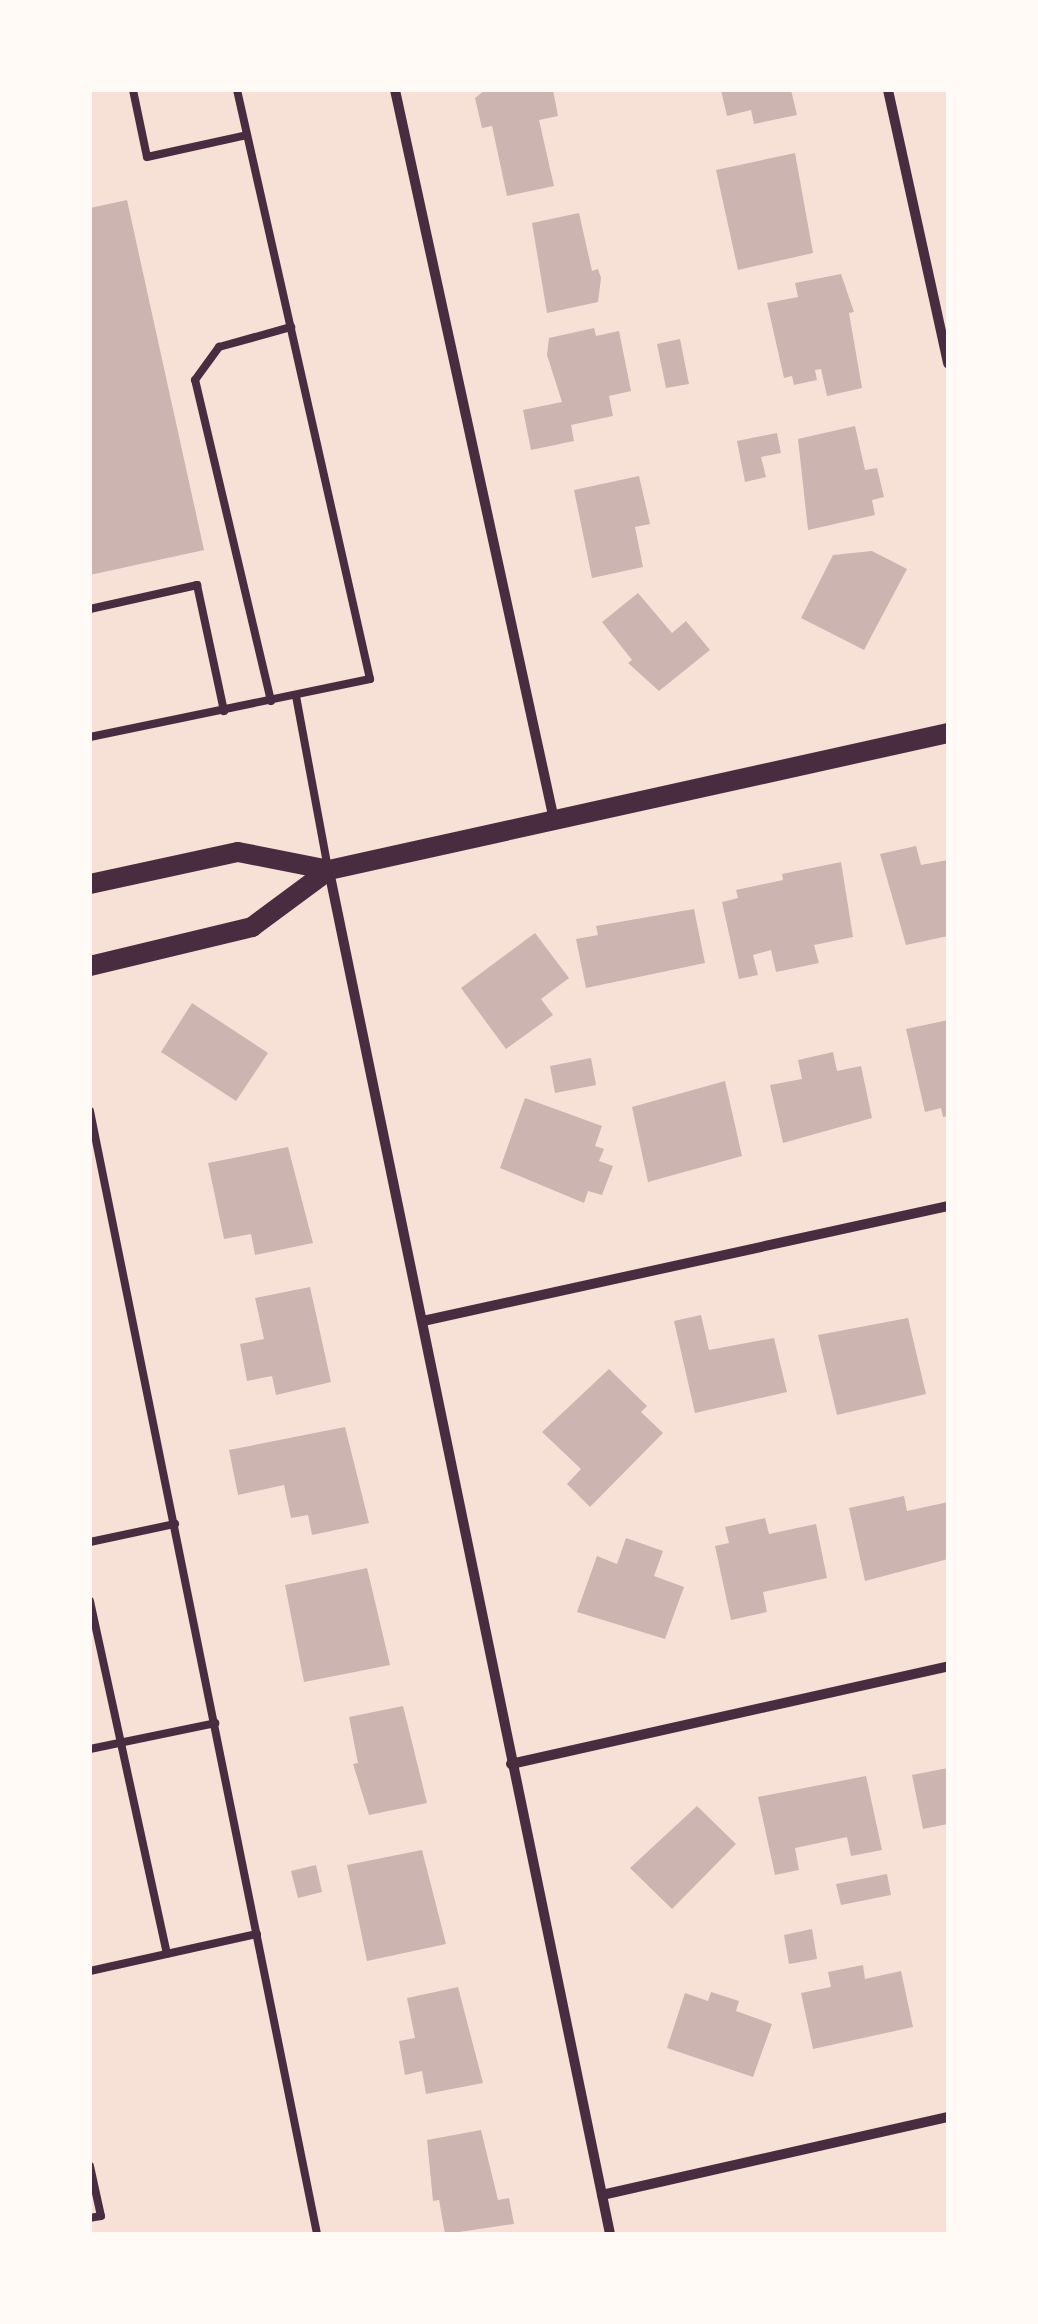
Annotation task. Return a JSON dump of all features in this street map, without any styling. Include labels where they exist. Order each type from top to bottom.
[{"type":"main road","points":[[90,884],[238,852],[328,870],[948,733]]},
{"type":"main road","points":[[90,966],[252,928],[328,870]]},
{"type":"street","points":[[395,90],[554,820]]},
{"type":"street","points":[[888,90],[948,364]]},
{"type":"street","points":[[328,870],[610,2234]]},
{"type":"street","points":[[423,1321],[948,1206]]},
{"type":"street","points":[[511,1764],[948,1666]]},
{"type":"street","points":[[602,2196],[948,2117]]},
{"type":"lane","points":[[133,90],[147,157],[247,135]]},
{"type":"lane","points":[[90,737],[370,679],[236,90]]},
{"type":"lane","points":[[271,702],[195,380],[219,348],[290,326]]},
{"type":"lane","points":[[90,609],[197,585],[224,712]]},
{"type":"lane","points":[[296,696],[328,870]]},
{"type":"lane","points":[[90,1111],[317,2234]]},
{"type":"lane","points":[[90,1542],[175,1524]]},
{"type":"lane","points":[[90,1601],[167,1954]]},
{"type":"lane","points":[[90,1750],[215,1723]]},
{"type":"lane","points":[[90,1971],[257,1934]]},
{"type":"lane","points":[[90,2166],[101,2216],[90,2218]]},
{"type":"building","points":[[485,90],[553,90],[558,116],[539,120],[554,186],[507,196],[492,126],[482,128],[475,98]]},
{"type":"building","points":[[721,90],[791,90],[797,115],[754,124],[751,110],[727,116]]},
{"type":"building","points":[[795,153],[813,253],[738,270],[716,170]]},
{"type":"building","points":[[127,200],[204,550],[90,575],[90,208]]},
{"type":"building","points":[[579,213],[592,271],[598,269],[601,278],[598,302],[547,313],[532,223]]},
{"type":"building","points":[[841,274],[854,312],[849,313],[862,388],[827,396],[821,369],[815,370],[817,380],[794,385],[792,376],[784,378],[767,303],[798,297],[795,283]]},
{"type":"building","points":[[594,328],[596,336],[619,331],[631,391],[609,396],[613,416],[571,425],[574,441],[531,450],[523,410],[562,402],[547,355],[549,338]]},
{"type":"building","points":[[680,339],[689,384],[666,388],[657,344]]},
{"type":"building","points":[[855,426],[865,470],[877,468],[884,497],[872,500],[875,515],[808,530],[798,439]]},
{"type":"building","points":[[777,433],[781,453],[761,457],[766,477],[745,482],[737,441]]},
{"type":"building","points":[[639,476],[650,524],[635,527],[643,567],[592,578],[574,490]]},
{"type":"building","points":[[872,551],[907,569],[864,650],[801,618],[833,555]]},
{"type":"building","points":[[638,593],[672,633],[686,621],[710,650],[659,691],[628,663],[632,660],[602,622]]},
{"type":"building","points":[[916,846],[921,865],[948,860],[948,936],[906,945],[880,854]]},
{"type":"building","points":[[841,862],[853,937],[814,945],[819,963],[776,972],[771,950],[753,955],[758,975],[739,979],[722,902],[738,898],[736,890],[783,880],[782,874]]},
{"type":"building","points":[[694,909],[705,963],[586,988],[576,939],[598,935],[596,926]]},
{"type":"building","points":[[535,933],[569,978],[541,999],[553,1015],[506,1049],[461,988]]},
{"type":"building","points":[[192,1003],[268,1053],[236,1101],[161,1052]]},
{"type":"building","points":[[948,1020],[948,1116],[943,1117],[941,1108],[925,1112],[906,1029]]},
{"type":"building","points":[[833,1052],[837,1071],[861,1066],[872,1118],[783,1143],[770,1085],[802,1079],[798,1060]]},
{"type":"building","points":[[591,1058],[596,1085],[555,1093],[550,1066]]},
{"type":"building","points":[[725,1081],[742,1156],[648,1182],[632,1107]]},
{"type":"building","points":[[525,1098],[602,1126],[595,1146],[604,1149],[599,1161],[613,1166],[602,1195],[588,1191],[584,1203],[500,1168]]},
{"type":"building","points":[[288,1147],[313,1243],[255,1255],[251,1234],[224,1239],[208,1163]]},
{"type":"building","points":[[310,1287],[331,1382],[276,1395],[272,1376],[247,1381],[240,1344],[264,1339],[255,1298]]},
{"type":"building","points":[[701,1315],[709,1350],[774,1338],[787,1392],[695,1413],[674,1321]]},
{"type":"building","points":[[908,1318],[926,1394],[837,1415],[818,1335]]},
{"type":"building","points":[[609,1369],[647,1406],[641,1412],[663,1433],[590,1507],[567,1484],[581,1469],[542,1432]]},
{"type":"building","points":[[345,1427],[369,1523],[312,1535],[308,1515],[291,1518],[284,1485],[238,1495],[229,1450]]},
{"type":"building","points":[[904,1496],[907,1511],[948,1502],[948,1559],[865,1581],[849,1508]]},
{"type":"building","points":[[765,1518],[769,1534],[816,1524],[827,1578],[763,1592],[767,1612],[731,1620],[715,1546],[729,1543],[725,1527]]},
{"type":"building","points":[[626,1538],[663,1551],[654,1576],[684,1587],[665,1639],[577,1612],[597,1556],[617,1564]]},
{"type":"building","points":[[367,1568],[390,1665],[304,1682],[285,1585]]},
{"type":"building","points":[[403,1706],[427,1803],[369,1815],[353,1764],[358,1763],[349,1717]]},
{"type":"building","points":[[948,1768],[948,1824],[923,1829],[912,1775]]},
{"type":"building","points":[[866,1776],[882,1850],[851,1856],[847,1837],[795,1848],[799,1870],[775,1875],[758,1797]]},
{"type":"building","points":[[697,1806],[736,1844],[672,1909],[630,1868]]},
{"type":"building","points":[[422,1850],[446,1944],[367,1961],[347,1865]]},
{"type":"building","points":[[316,1865],[322,1892],[298,1898],[291,1871]]},
{"type":"building","points":[[887,1874],[891,1895],[841,1905],[836,1884]]},
{"type":"building","points":[[812,1929],[817,1959],[789,1964],[784,1935]]},
{"type":"building","points":[[863,1965],[865,1979],[901,1971],[913,2027],[813,2049],[801,1993],[831,1987],[828,1972]]},
{"type":"building","points":[[458,1987],[483,2083],[426,2094],[422,2071],[405,2075],[399,2041],[415,2038],[407,1998]]},
{"type":"building","points":[[711,1992],[739,2001],[736,2011],[772,2024],[753,2077],[667,2048],[685,1993],[708,2001]]},
{"type":"building","points":[[481,2130],[498,2200],[509,2198],[514,2224],[445,2234],[439,2200],[433,2201],[427,2140]]}]
